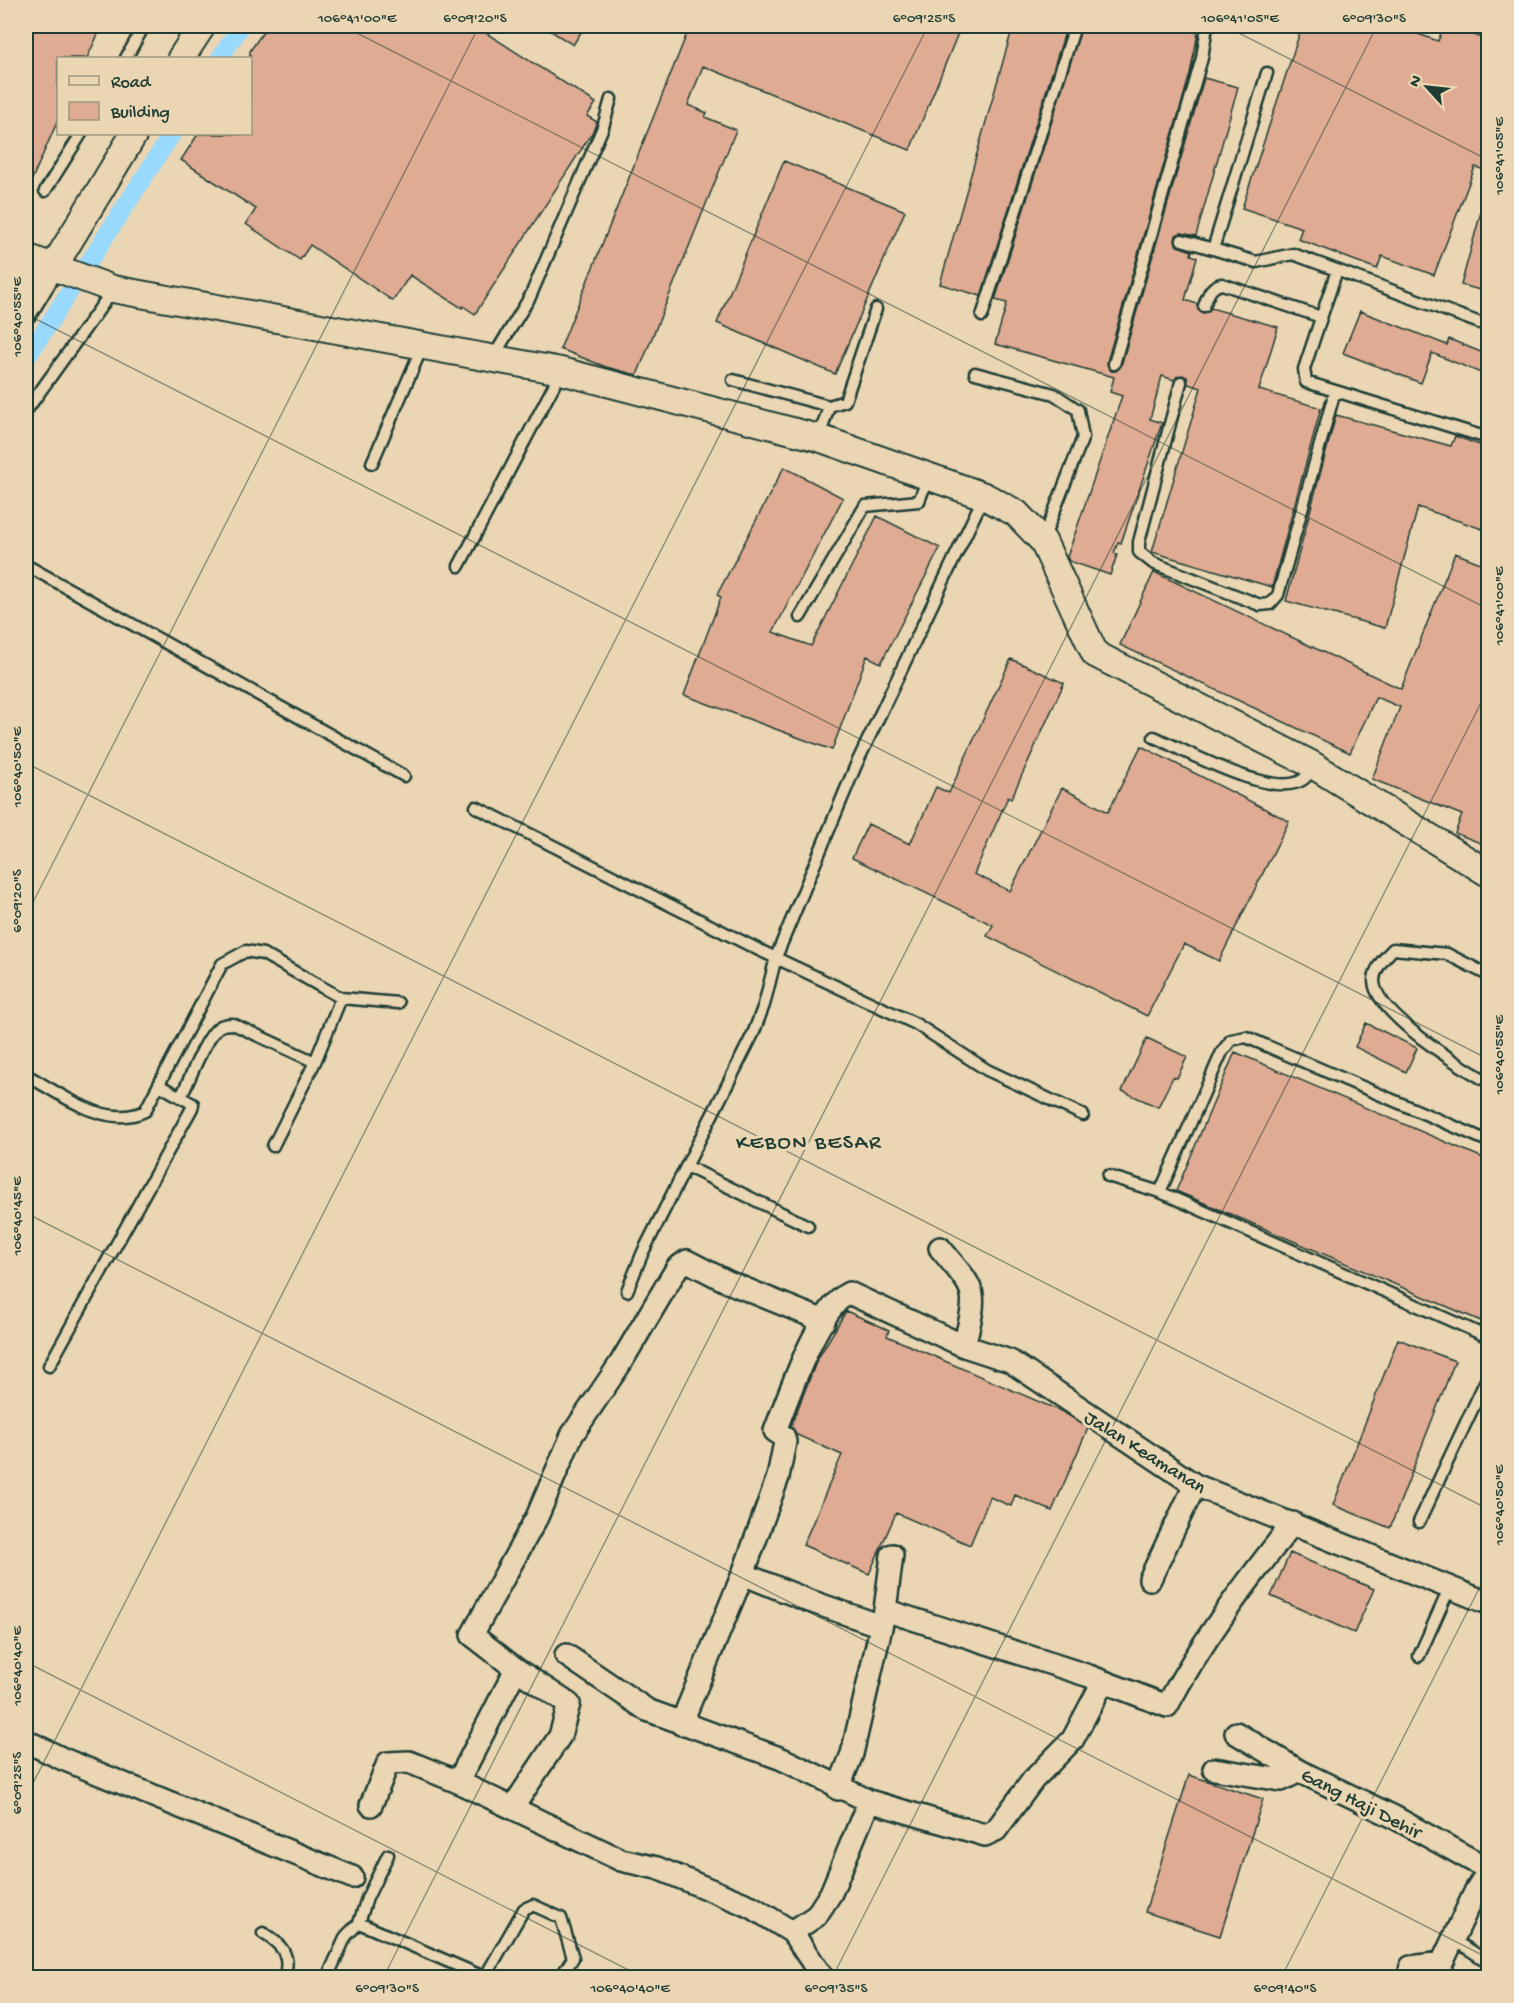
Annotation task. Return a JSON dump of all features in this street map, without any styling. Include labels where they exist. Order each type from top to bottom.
[{"type":"street","points":[[182,57],[202,26]]},
{"type":"street","points":[[26,312],[59,268],[133,135]]},
{"type":"street","points":[[26,257],[102,285],[561,371],[819,438],[984,496],[1016,513],[1042,540],[1095,654],[1311,764],[1488,873]]},
{"type":"street","points":[[940,1248],[970,1284],[975,1297],[964,1346]]},
{"type":"street","points":[[513,1807],[560,1736],[569,1704],[516,1669],[472,1635],[537,1517],[572,1435],[620,1364],[677,1268],[687,1262],[728,1282],[824,1321],[810,1345],[775,1431],[784,1437],[784,1454],[743,1574],[681,1724]]},
{"type":"street","name":"Jalan Keamanan","points":[[824,1321],[839,1298],[849,1293],[964,1346],[1010,1361],[1195,1485],[1488,1603]]},
{"type":"street","points":[[1150,1579],[1195,1485]]},
{"type":"street","points":[[743,1574],[807,1600],[883,1618],[1103,1682],[1167,1706],[1192,1659],[1250,1576],[1293,1523]]},
{"type":"street","points":[[838,1789],[852,1754],[883,1618],[892,1555]]},
{"type":"street","points":[[566,1655],[647,1710],[782,1759],[838,1789],[869,1801],[985,1835],[996,1830],[1033,1780],[1073,1738],[1103,1682]]},
{"type":"street","points":[[458,1782],[516,1669]]},
{"type":"street","name":"Gang Haji Dehir","points":[[1236,1733],[1299,1771],[1392,1816],[1488,1870]]},
{"type":"street","points":[[26,1741],[63,1759],[352,1877]]},
{"type":"street","points":[[371,1805],[388,1764],[409,1762],[513,1807],[621,1860],[657,1868],[752,1907],[792,1932],[823,1977]]},
{"type":"street","points":[[1214,1769],[1281,1780],[1299,1771]]},
{"type":"street","points":[[792,1932],[816,1916],[831,1893],[869,1801]]},
{"type":"street","points":[[1408,1977],[1411,1967],[1442,1962],[1488,1870]]},
{"type":"lane","points":[[127,57],[144,26]]},
{"type":"lane","points":[[982,316],[1075,26]]},
{"type":"lane","points":[[1114,364],[1202,58],[1206,26]]},
{"type":"lane","points":[[1214,249],[1267,73]]},
{"type":"lane","points":[[492,359],[530,297],[603,127],[611,99]]},
{"type":"lane","points":[[45,191],[80,135]]},
{"type":"lane","points":[[1182,240],[1256,262],[1293,254],[1488,326]]},
{"type":"lane","points":[[1337,270],[1304,369],[1306,382],[1488,438]]},
{"type":"lane","points":[[1204,306],[1210,291],[1215,285],[1222,284],[1321,317]]},
{"type":"lane","points":[[26,411],[102,285]]},
{"type":"lane","points":[[733,380],[829,406],[845,402],[876,309]]},
{"type":"lane","points":[[372,463],[423,345]]},
{"type":"lane","points":[[459,566],[561,371]]},
{"type":"lane","points":[[975,372],[1054,394],[1078,410],[1083,437],[1042,540]]},
{"type":"lane","points":[[1181,382],[1139,542],[1139,552],[1154,563],[1260,605],[1270,604],[1278,595],[1335,391]]},
{"type":"lane","points":[[819,438],[829,406]]},
{"type":"lane","points":[[801,617],[865,507],[919,501],[929,475]]},
{"type":"lane","points":[[627,1291],[644,1252],[753,1034],[764,1005],[776,957],[856,765],[984,496]]},
{"type":"lane","points":[[26,565],[404,776]]},
{"type":"lane","points":[[1154,737],[1263,784],[1293,783],[1306,777],[1311,764]]},
{"type":"lane","points":[[476,807],[776,957],[916,1024],[987,1070],[1083,1115]]},
{"type":"lane","points":[[1488,975],[1448,954],[1393,950],[1380,964],[1374,981],[1380,998],[1399,1020],[1488,1082]]},
{"type":"lane","points":[[26,1075],[105,1115],[132,1117],[145,1111],[222,964],[246,951],[263,954],[341,998],[398,1003]]},
{"type":"lane","points":[[273,1146],[315,1062],[341,998]]},
{"type":"lane","points":[[182,1095],[211,1037],[219,1027],[226,1024],[233,1024],[315,1062]]},
{"type":"lane","points":[[1160,1192],[1222,1052],[1231,1040],[1239,1038],[1246,1037],[1488,1141]]},
{"type":"lane","points":[[49,1366],[192,1108],[193,1104],[182,1095],[159,1085]]},
{"type":"lane","points":[[688,1167],[808,1226]]},
{"type":"lane","points":[[1108,1176],[1160,1192],[1488,1337]]},
{"type":"lane","points":[[1419,1522],[1488,1376]]},
{"type":"lane","points":[[1419,1656],[1450,1587]]},
{"type":"lane","points":[[327,1977],[346,1936],[359,1923],[367,1899],[388,1856]]},
{"type":"lane","points":[[359,1923],[485,1977],[524,1910],[533,1905],[561,1918],[573,1958],[560,1977]]},
{"type":"lane","points":[[263,1933],[280,1943],[287,1955],[284,1977]]},
{"type":"lane","points":[[1453,1939],[1488,1962]]},
{"type":"building","points":[[26,26],[102,26],[87,57],[57,57],[57,122],[26,193]]},
{"type":"building","points":[[267,26],[475,26],[596,103],[587,116],[597,122],[475,314],[410,275],[393,301],[310,245],[300,260],[246,224],[256,209],[181,160],[197,135],[252,135],[252,57],[250,57],[250,51]]},
{"type":"building","points":[[543,26],[585,26],[573,45]]},
{"type":"building","points":[[690,26],[719,26],[732,31],[734,26],[961,26],[910,150],[703,66],[688,105],[707,113],[705,117],[736,130],[637,375],[606,367],[560,349]]},
{"type":"building","points":[[1013,26],[1067,26],[981,296],[940,284]]},
{"type":"building","points":[[1082,26],[1173,26],[1198,33],[1190,74],[1107,362],[1111,371],[1116,371],[1121,366],[1204,78],[1238,87],[1196,236],[1181,233],[1176,235],[1175,241],[1177,246],[1192,251],[1191,255],[1197,257],[1185,300],[1197,304],[1198,310],[1202,313],[1208,312],[1211,308],[1278,327],[1259,390],[1321,408],[1272,587],[1152,552],[1201,388],[1188,384],[1187,377],[1182,375],[1174,380],[1162,376],[1150,419],[1162,423],[1121,543],[1118,542],[1114,553],[1117,555],[1110,575],[1069,561],[1067,557],[1122,396],[1110,392],[1114,377],[995,344],[1007,303],[995,300]]},
{"type":"building","points":[[1302,26],[1395,26],[1438,41],[1444,26],[1449,26],[1488,40],[1488,171],[1475,167],[1434,275],[1382,256],[1377,269],[1298,239],[1302,228],[1242,208]]},
{"type":"building","points":[[784,161],[905,211],[835,374],[717,323]]},
{"type":"building","points":[[1484,201],[1488,202],[1488,292],[1461,285]]},
{"type":"building","points":[[1360,311],[1447,345],[1449,339],[1488,355],[1488,376],[1432,353],[1421,383],[1343,353]]},
{"type":"building","points":[[1336,415],[1451,446],[1455,436],[1488,448],[1488,531],[1418,507],[1385,628],[1286,601]]},
{"type":"building","points":[[784,467],[843,498],[773,632],[811,646],[877,516],[940,548],[881,663],[867,656],[832,750],[684,695],[721,597],[717,595]]},
{"type":"building","points":[[1455,553],[1488,566],[1488,846],[1455,833],[1462,815],[1372,779],[1400,707],[1376,697],[1350,753],[1120,645],[1154,572],[1401,689]]},
{"type":"building","points":[[1011,659],[1064,683],[1011,799],[1008,797],[974,874],[1010,891],[1062,788],[1108,812],[1141,746],[1289,821],[1219,961],[1184,944],[1147,1016],[987,936],[993,925],[852,858],[868,824],[910,844],[936,787],[949,793]]},
{"type":"building","points":[[1366,1023],[1417,1048],[1406,1072],[1355,1047]]},
{"type":"building","points":[[1147,1038],[1187,1057],[1177,1078],[1173,1077],[1158,1107],[1122,1091]]},
{"type":"building","points":[[1235,1052],[1488,1160],[1488,1324],[1176,1191]]},
{"type":"building","points":[[846,1311],[889,1330],[887,1336],[1065,1413],[1088,1428],[1052,1511],[1015,1495],[1011,1506],[990,1497],[970,1545],[896,1513],[869,1574],[803,1545],[842,1455],[797,1435],[791,1426],[817,1360]]},
{"type":"building","points":[[1398,1339],[1455,1361],[1390,1528],[1333,1505]]},
{"type":"building","points":[[1290,1553],[1374,1589],[1354,1633],[1271,1596]]},
{"type":"building","points":[[1189,1775],[1263,1799],[1220,1936],[1145,1912]]},
{"type":"waterway","points":[[221,57],[241,26]]},
{"type":"waterway","points":[[26,359],[171,135]]},
{"type":"district","name":"KEBON BESAR","points":[[809,1140]]}]
